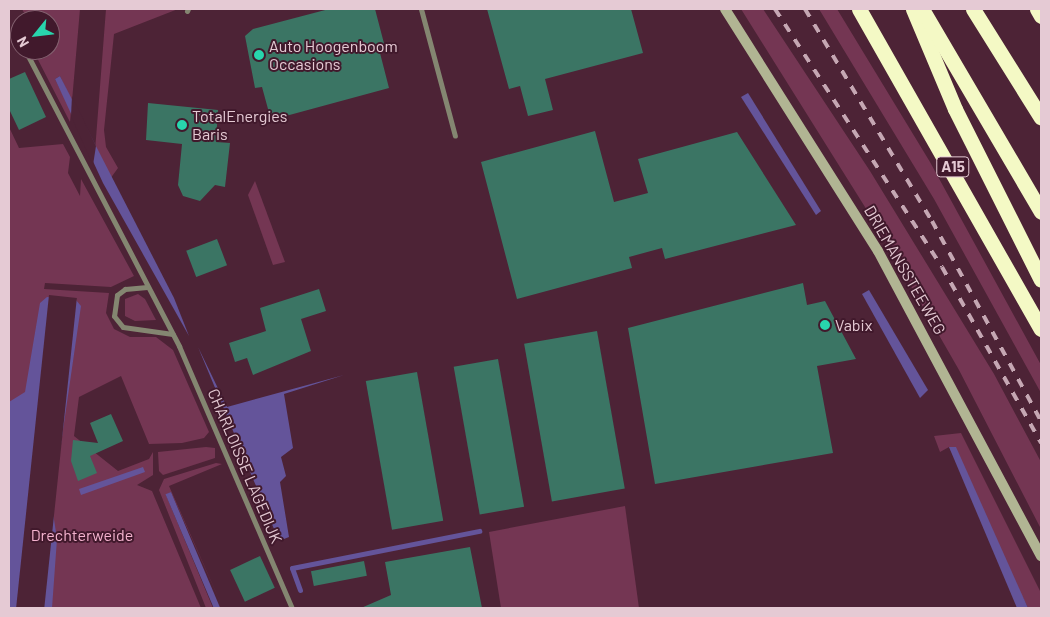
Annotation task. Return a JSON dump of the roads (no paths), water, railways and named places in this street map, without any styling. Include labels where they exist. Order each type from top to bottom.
[{"type":"highway","name":"A15","points":[[859,9],[1041,329]]},
{"type":"highway","name":"A15","points":[[913,9],[955,109],[1041,280]]},
{"type":"highway","points":[[922,9],[1041,212]]},
{"type":"highway","points":[[973,9],[1041,118]]},
{"type":"highway","points":[[1037,9],[1041,16]]},
{"type":"highway","points":[[1028,99],[1041,123]]},
{"type":"main road","name":"DRIEMANSSTEEWEG","points":[[725,9],[878,251],[1041,556]]},
{"type":"street","points":[[420,9],[455,136]]},
{"type":"street","name":"CHARLOISSE LAGEDIJK","points":[[30,60],[173,334],[292,608]]},
{"type":"street","points":[[147,287],[125,289],[117,295],[114,316],[123,327],[173,334]]},
{"type":"waterway","points":[[300,590],[292,568],[479,531]]},
{"type":"railway","points":[[775,9],[942,267],[1041,443]]},
{"type":"railway","points":[[805,9],[932,221],[1041,421]]},
{"type":"place","name":"Auto Hoogenboom Occasions","points":[[259,55]]},
{"type":"place","name":"TotalEnergies Baris","points":[[182,125]]},
{"type":"place","name":"Vabix","points":[[825,325]]},
{"type":"park label","name":"Drechterweide","points":[[82,535]]}]
